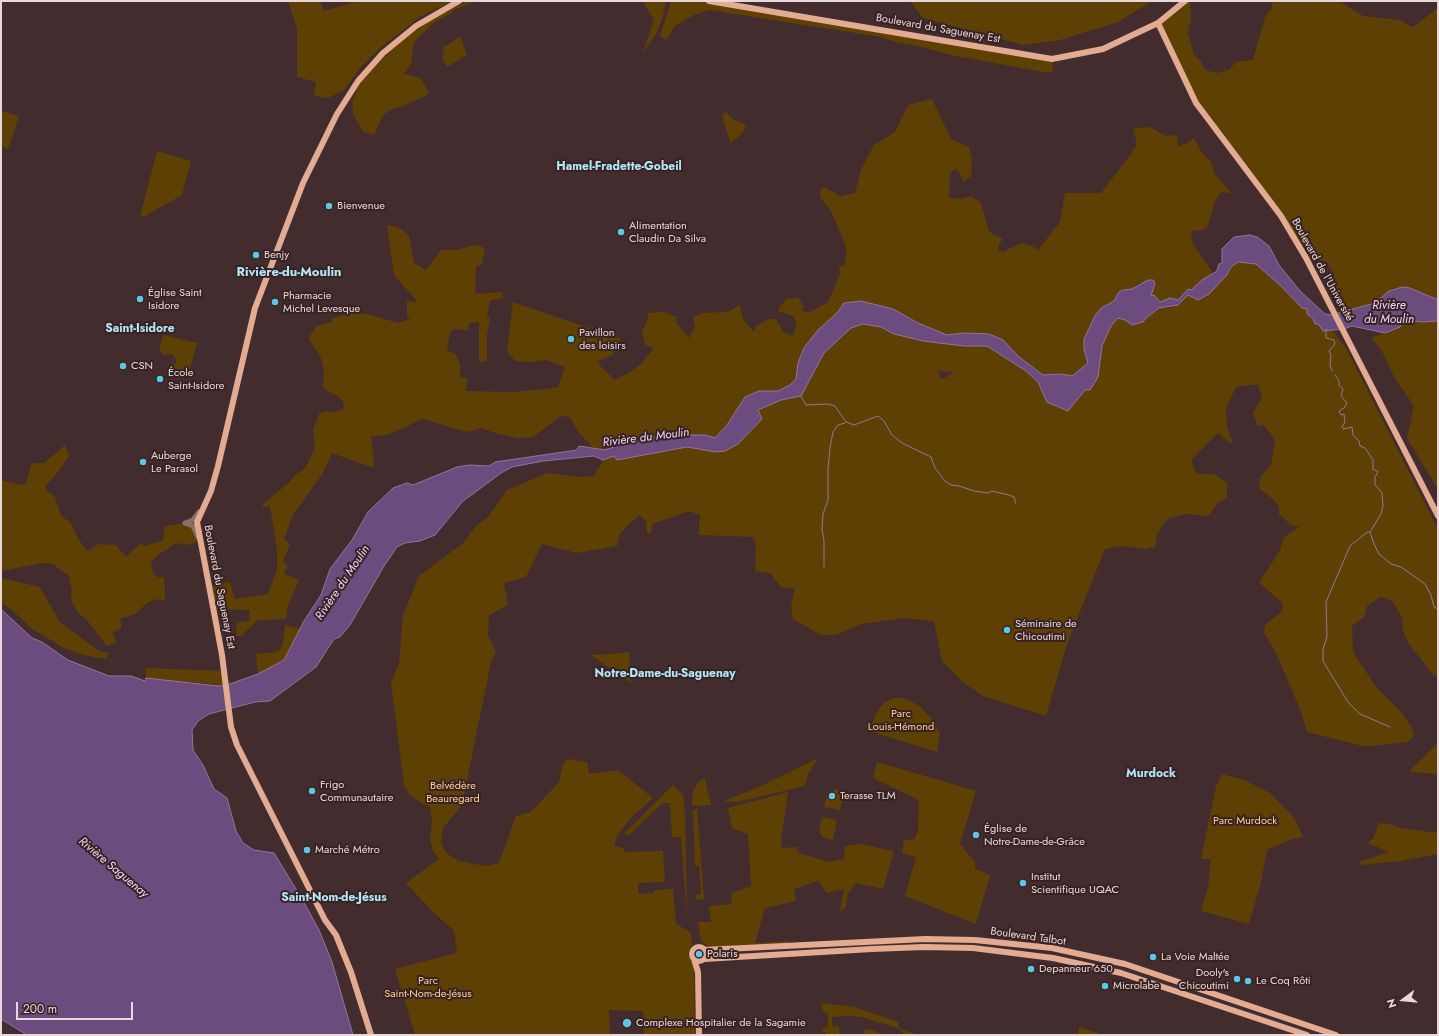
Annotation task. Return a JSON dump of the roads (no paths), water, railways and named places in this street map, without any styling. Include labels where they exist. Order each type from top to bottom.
[{"type":"main road","name":"Boulevard du Saguenay Est","points":[[371,1035],[351,972],[336,935],[325,920],[237,745],[230,714],[221,647],[197,522],[202,508],[211,491],[218,466],[255,308],[303,183],[336,114],[358,81],[383,53],[416,26],[459,1]]},
{"type":"main road","name":"Boulevard du Saguenay Est","points":[[709,1],[1052,59],[1103,49],[1158,23],[1185,1]]},
{"type":"main road","name":"Boulevard de l'Université","points":[[1158,23],[1196,104],[1280,216],[1306,258],[1438,516]]},
{"type":"main road","name":"Boulevard Talbot","points":[[704,950],[925,938],[976,940],[1052,948],[1125,964],[1336,1035]]},
{"type":"main road","points":[[698,972],[706,954],[704,950],[699,947],[694,949],[692,954],[698,972],[699,1035]]},
{"type":"main road","name":"Boulevard Talbot","points":[[703,960],[872,948],[973,948],[1053,958],[1122,973],[1307,1035]]},
{"type":"main road","points":[[694,959],[703,960]]},
{"type":"street","points":[[200,541],[193,526],[185,522],[193,520],[202,508]]},
{"type":"water","points":[[1250,235],[1257,237],[1269,246],[1279,265],[1300,291],[1325,314],[1331,315],[1375,303],[1389,291],[1402,287],[1410,288],[1438,300],[1438,321],[1423,322],[1404,320],[1400,327],[1385,333],[1352,326],[1344,329],[1323,331],[1307,314],[1307,309],[1302,308],[1283,288],[1256,264],[1238,262],[1231,267],[1227,275],[1209,294],[1198,300],[1188,295],[1178,305],[1159,308],[1143,322],[1132,325],[1125,320],[1118,318],[1111,326],[1102,346],[1098,377],[1090,390],[1085,390],[1068,411],[1047,402],[1038,382],[1026,371],[987,346],[964,346],[923,341],[894,334],[881,327],[863,324],[851,328],[824,353],[801,396],[781,400],[758,410],[762,419],[738,444],[725,451],[716,452],[687,447],[617,460],[614,456],[603,460],[594,456],[543,461],[512,467],[501,473],[462,502],[435,535],[420,541],[405,543],[397,547],[384,566],[350,625],[340,637],[334,639],[316,667],[270,701],[255,702],[209,714],[198,721],[192,730],[193,750],[203,765],[214,789],[227,798],[236,831],[243,843],[254,850],[274,853],[319,930],[332,962],[353,1035],[27,1035],[1,1019],[1,609],[32,638],[42,642],[68,660],[109,676],[131,676],[145,681],[146,678],[218,686],[230,684],[258,674],[284,660],[304,621],[321,595],[330,569],[352,540],[368,512],[393,488],[407,483],[413,485],[457,467],[469,465],[489,466],[495,462],[577,450],[579,446],[605,450],[635,440],[665,435],[705,435],[715,438],[727,425],[745,397],[759,391],[778,391],[790,385],[796,379],[798,363],[804,348],[818,330],[837,313],[844,303],[861,301],[893,309],[918,323],[947,335],[964,333],[989,334],[1003,340],[1019,357],[1043,375],[1060,374],[1072,376],[1088,363],[1084,349],[1084,339],[1095,316],[1101,308],[1114,301],[1119,292],[1132,289],[1148,280],[1153,280],[1155,283],[1151,296],[1154,295],[1160,302],[1170,298],[1178,300],[1188,289],[1191,290],[1202,280],[1217,271],[1219,264],[1222,263],[1222,249],[1234,237]]},
{"type":"waterway","points":[[1326,329],[1326,338],[1334,340],[1335,344],[1329,351],[1331,355],[1330,366],[1332,371]]},
{"type":"waterway","points":[[1335,375],[1339,381],[1339,385],[1343,389],[1341,396],[1347,403],[1344,408],[1339,411],[1341,415],[1344,414],[1345,422],[1342,427],[1343,429],[1352,427],[1353,435],[1359,441],[1360,446],[1365,448],[1373,460],[1373,469],[1378,472],[1375,477],[1375,485],[1382,493],[1383,506],[1381,514],[1370,532],[1374,544],[1379,554],[1391,564],[1401,567],[1425,584],[1431,595],[1434,607],[1438,609]]},
{"type":"waterway","points":[[801,396],[806,405],[828,404],[835,406],[846,422],[854,425],[878,416],[884,421],[892,435],[902,443],[931,457],[935,468],[945,481],[951,485],[974,491],[988,493],[992,491],[1009,495],[1014,497],[1016,504]]},
{"type":"waterway","points":[[824,567],[824,540],[822,529],[823,514],[828,500],[830,448],[833,432],[838,425],[845,423]]},
{"type":"waterway","points":[[1370,532],[1366,533],[1350,546],[1326,602],[1327,637],[1323,649],[1323,661],[1348,702],[1360,714],[1390,727]]},
{"type":"place","name":"Bienvenue","points":[[329,206]]},
{"type":"place","name":"Alimentation Claudin Da Silva","points":[[621,232]]},
{"type":"place","name":"Benjy","points":[[256,255]]},
{"type":"place","name":"Église Saint Isidore","points":[[140,299]]},
{"type":"place","name":"Pharmacie Michel Levesque","points":[[275,302]]},
{"type":"place","name":"Pavillon des loisirs","points":[[571,339]]},
{"type":"place","name":"CSN","points":[[123,366]]},
{"type":"place","name":"École Saint-Isidore","points":[[160,379]]},
{"type":"place","name":"Auberge Le Parasol","points":[[143,462]]},
{"type":"place","name":"Séminaire de Chicoutimi","points":[[1007,630]]},
{"type":"place","name":"Frigo Communautaire","points":[[312,791]]},
{"type":"place","name":"Terasse TLM","points":[[832,796]]},
{"type":"place","name":"Église de Notre-Dame-de-Grâce","points":[[976,835]]},
{"type":"place","name":"Marché Métro","points":[[307,850]]},
{"type":"place","name":"Institut Scientifique UQAC","points":[[1023,883]]},
{"type":"place","name":"Polaris","points":[[699,954]]},
{"type":"place","name":"La Voie Maltée","points":[[1153,957]]},
{"type":"place","name":"Depanneur 650","points":[[1031,969]]},
{"type":"place","name":"Dooly's Chicoutimi","points":[[1237,979]]},
{"type":"place","name":"Le Coq Rôti","points":[[1248,981]]},
{"type":"place","name":"Microlabe","points":[[1105,986]]},
{"type":"place","name":"Complexe Hospitalier de la Sagamie","points":[[627,1023]]},
{"type":"district","name":"Hamel-Fradette-Gobeil","points":[[619,167]]},
{"type":"district","name":"Rivière-du-Moulin","points":[[289,273]]},
{"type":"district","name":"Saint-Isidore","points":[[140,329]]},
{"type":"district","name":"Notre-Dame-du-Saguenay","points":[[665,674]]},
{"type":"district","name":"Murdock","points":[[1151,774]]},
{"type":"district","name":"Saint-Nom-de-Jésus","points":[[334,898]]},
{"type":"water label","name":"Rivière du Moulin","points":[[1389,313]]},
{"type":"water label","name":"Rivière du Moulin","points":[[646,438]]},
{"type":"water label","name":"Rivière du Moulin","points":[[343,583]]},
{"type":"water label","name":"Rivière Saguenay","points":[[113,868]]},
{"type":"park label","name":"Parc Louis-Hémond","points":[[901,720]]},
{"type":"park label","name":"Belvédère Beauregard","points":[[453,792]]},
{"type":"park label","name":"Parc Murdock","points":[[1245,821]]},
{"type":"park label","name":"Parc Saint-Nom-de-Jésus","points":[[428,987]]}]
